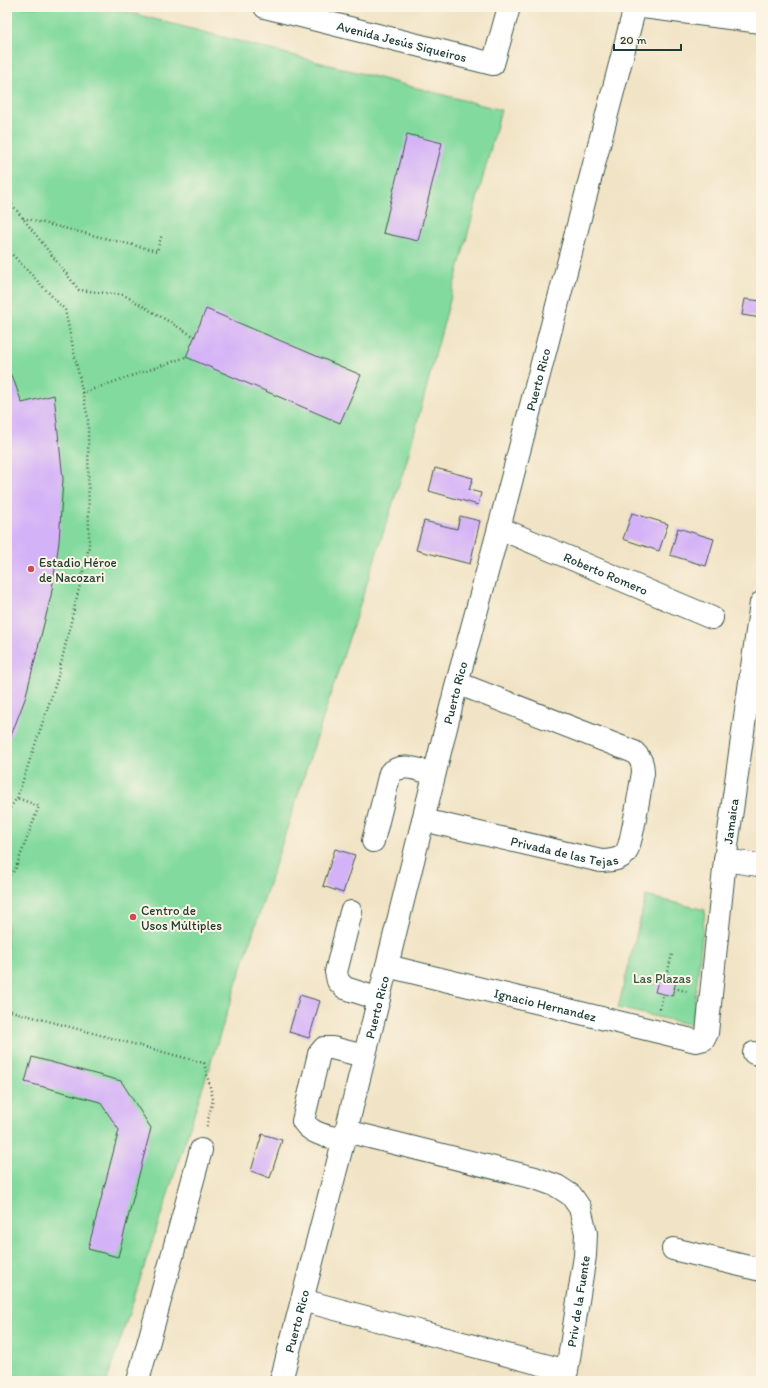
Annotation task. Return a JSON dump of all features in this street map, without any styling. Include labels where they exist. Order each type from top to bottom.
[{"type":"street","name":"Avenida Jesús Siqueiros","points":[[264,7],[493,64],[509,7]]},
{"type":"street","name":"Puerto Rico","points":[[281,1381],[345,1136],[456,683],[499,528],[635,7]]},
{"type":"street","points":[[643,7],[761,22]]},
{"type":"street","name":"Roberto Romero","points":[[499,528],[712,618]]},
{"type":"street","name":"Jamaica","points":[[704,1039],[708,1033],[725,860],[759,638],[761,604]]},
{"type":"street","name":"Privada de las Tejas","points":[[423,820],[601,861],[618,859],[624,855],[630,840],[643,773],[643,764],[634,752],[456,683]]},
{"type":"street","points":[[373,842],[390,773],[396,768],[405,767],[434,774]]},
{"type":"street","points":[[725,860],[760,866]]},
{"type":"street","points":[[351,912],[336,972],[338,981],[345,988],[379,999]]},
{"type":"street","name":"Ignacio Hernandez","points":[[387,966],[696,1041],[704,1039]]},
{"type":"street","name":"Priv de la Fuente","points":[[302,1300],[566,1376],[585,1256],[586,1233],[580,1208],[571,1195],[557,1186],[535,1178],[345,1136],[314,1132],[307,1128],[303,1121],[319,1054],[324,1048],[332,1048],[364,1056]]},
{"type":"street","points":[[138,1381],[201,1150]]},
{"type":"street","points":[[673,1249],[761,1270]]},
{"type":"path","points":[[7,198],[79,290],[124,295],[195,337]]},
{"type":"path","points":[[23,218],[156,251],[162,234]]},
{"type":"path","points":[[7,249],[65,310],[88,418],[89,548],[57,680],[17,798],[7,812]]},
{"type":"path","points":[[82,392],[186,357]]},
{"type":"path","points":[[7,877],[15,870],[39,806],[17,798]]},
{"type":"path","points":[[666,979],[672,954]]},
{"type":"path","points":[[674,988],[696,993]]},
{"type":"path","points":[[660,1010],[663,994]]},
{"type":"path","points":[[7,1010],[204,1063],[213,1099],[201,1150]]},
{"type":"green space","name":"Centro de Usos Múltiples","points":[[7,7],[108,7],[501,110],[407,460],[107,1381],[34,1381],[7,1374]]},
{"type":"green space","name":"Las Plazas","points":[[646,896],[705,910],[692,1025],[618,1008]]},
{"type":"building","points":[[407,134],[442,143],[418,241],[383,233]]},
{"type":"building","points":[[745,299],[761,301],[761,318],[742,315]]},
{"type":"building","points":[[206,309],[361,375],[340,423],[186,357]]},
{"type":"building","name":"Estadio Héroe de Nacozari","points":[[7,368],[14,381],[22,403],[54,395],[63,479],[59,542],[51,596],[25,699],[7,746]]},
{"type":"building","points":[[435,468],[473,478],[469,490],[481,493],[478,505],[429,491]]},
{"type":"building","points":[[632,513],[668,524],[659,551],[623,539]]},
{"type":"building","points":[[460,516],[480,521],[470,564],[416,550],[424,521],[457,529]]},
{"type":"building","points":[[678,528],[714,539],[706,566],[670,555]]},
{"type":"building","points":[[335,849],[355,855],[343,893],[323,886]]},
{"type":"building","points":[[659,978],[676,982],[672,996],[655,992]]},
{"type":"building","points":[[300,995],[320,1001],[309,1038],[289,1032]]},
{"type":"building","points":[[32,1057],[121,1081],[151,1128],[118,1257],[88,1249],[119,1130],[100,1102],[25,1082]]},
{"type":"building","points":[[262,1134],[282,1140],[270,1178],[251,1171]]},
{"type":"place","name":"Estadio Héroe de Nacozari","points":[[31,569]]},
{"type":"place","name":"Centro de Usos Múltiples","points":[[133,917]]}]
